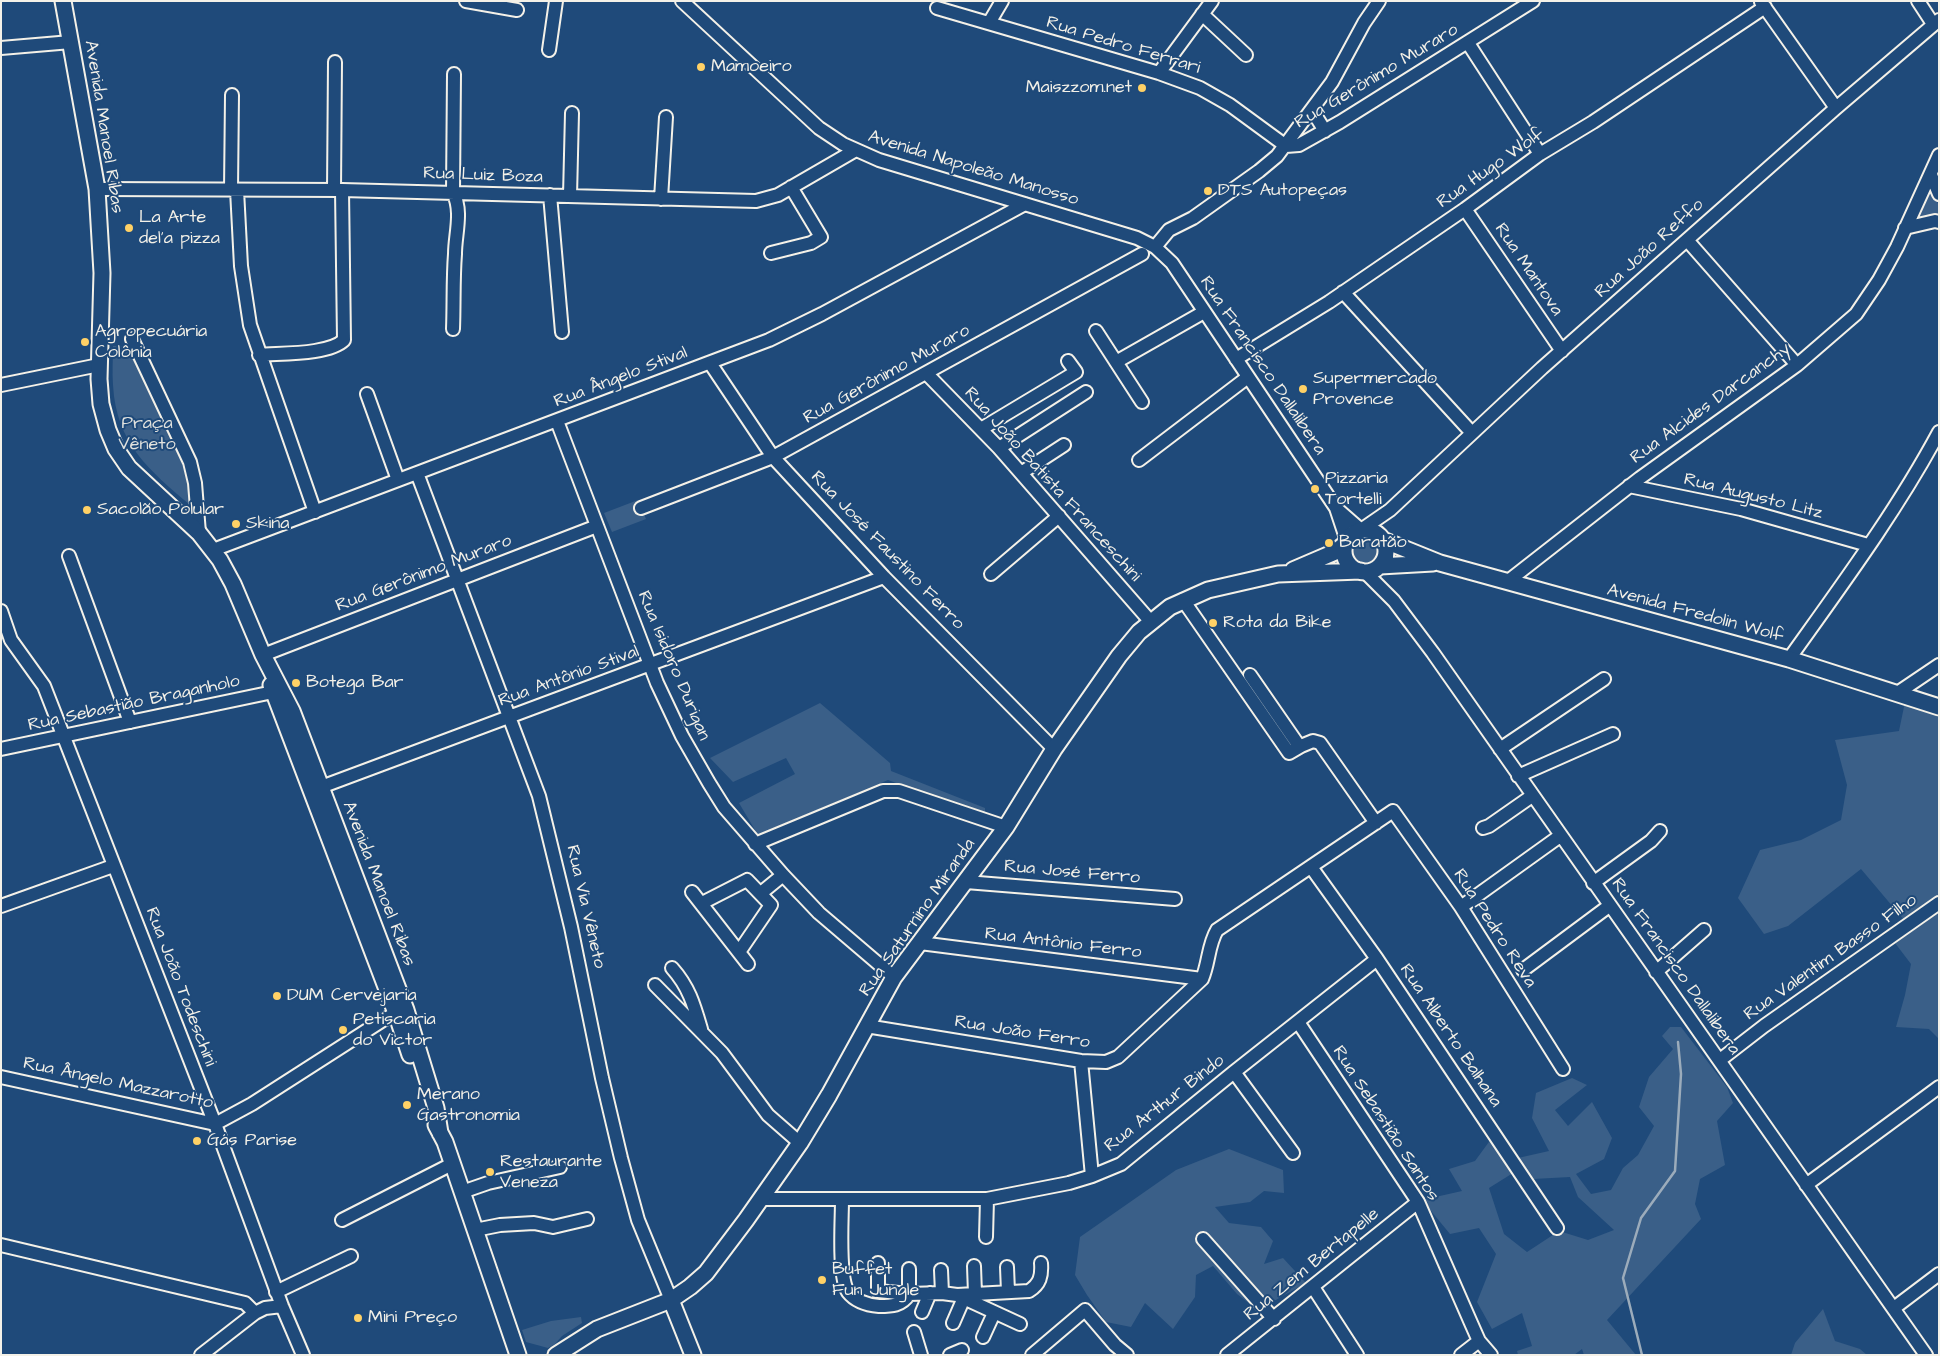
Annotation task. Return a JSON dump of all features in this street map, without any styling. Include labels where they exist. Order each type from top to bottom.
[{"type":"main road","name":"Avenida Manoel Ribas","points":[[63,1],[97,189],[102,273],[99,365],[100,392],[104,417],[119,454],[138,478],[199,533],[213,550],[233,584],[263,655],[288,702],[321,787],[436,1108],[440,1133],[518,1355]]},
{"type":"main road","name":"Avenida Fredolin Wolf","points":[[1372,534],[1440,563],[1789,659],[1939,707]]},
{"type":"main road","points":[[1372,534],[1386,553],[1371,569],[1349,564],[1344,551],[1350,536],[1372,534]]},
{"type":"main road","name":"Rua Saturnino Miranda","points":[[1288,573],[1335,552],[1346,543]]},
{"type":"main road","name":"Avenida Fredolin Wolf","points":[[1371,569],[1440,563]]},
{"type":"main road","name":"Rua Saturnino Miranda","points":[[556,1355],[597,1329],[671,1300],[706,1273],[800,1143],[829,1095],[894,977],[1006,827],[1054,750],[1130,641],[1151,622],[1183,600],[1208,590],[1243,580],[1288,573],[1371,569]]},
{"type":"main road","name":"Avenida Manoel Ribas","points":[[263,655],[273,692],[401,1011]]},
{"type":"main road","name":"Rua Via Vêneto","points":[[671,1300],[693,1355]]},
{"type":"street","points":[[466,1],[517,10]]},
{"type":"street","points":[[549,50],[556,1]]},
{"type":"street","name":"Avenida Napoleão Manosso","points":[[682,1],[819,128],[854,151],[1137,238],[1155,247]]},
{"type":"street","points":[[990,23],[1002,1]]},
{"type":"street","points":[[1159,73],[1212,1]]},
{"type":"street","points":[[1286,146],[1332,82],[1360,29],[1379,1]]},
{"type":"street","name":"Rua Gerônimo Muraro","points":[[1155,247],[1173,237],[1193,218],[1259,171],[1286,146],[1299,145],[1325,131],[1533,1]]},
{"type":"street","points":[[1918,1],[1936,22]]},
{"type":"street","points":[[1763,4],[1836,108]]},
{"type":"street","name":"Rua Hugo Wolf","points":[[1236,359],[1343,292],[1465,209],[1540,154],[1593,122],[1763,4]]},
{"type":"street","name":"Rua Pedro Ferrari","points":[[937,8],[1159,73],[1214,94],[1286,146]]},
{"type":"street","points":[[1202,14],[1246,55]]},
{"type":"street","name":"Rua João Reffo","points":[[1372,534],[1390,510],[1562,351],[1936,22]]},
{"type":"street","points":[[1,48],[71,42]]},
{"type":"street","points":[[1468,43],[1540,154]]},
{"type":"street","points":[[259,355],[324,350],[339,345],[344,340],[335,62]]},
{"type":"street","points":[[453,330],[458,213],[453,192],[454,74]]},
{"type":"street","points":[[232,95],[234,190],[243,288],[250,325],[315,512]]},
{"type":"street","points":[[1312,110],[1325,131]]},
{"type":"street","points":[[570,196],[572,113]]},
{"type":"street","points":[[662,199],[666,117]]},
{"type":"street","name":"Rua Luiz Boza","points":[[97,189],[453,192],[756,201],[772,198],[854,151]]},
{"type":"street","name":"Rua Alcides Darcanchy","points":[[1507,582],[1629,486],[1797,365],[1849,320],[1866,302],[1898,247],[1939,155]]},
{"type":"street","points":[[1930,175],[1939,194]]},
{"type":"street","points":[[771,253],[811,243],[821,237],[791,187]]},
{"type":"street","points":[[550,195],[562,332]]},
{"type":"street","name":"Rua Ângelo Stival","points":[[213,550],[710,364],[769,340],[822,314],[1025,204]]},
{"type":"street","name":"Rua Mantova","points":[[1465,209],[1562,351]]},
{"type":"street","points":[[1905,228],[1935,221],[1939,222]]},
{"type":"street","points":[[1687,240],[1797,365]]},
{"type":"street","name":"Rua Francisco Dallalibera","points":[[1155,247],[1172,263],[1336,508],[1346,543]]},
{"type":"street","name":"Rua Gerônimo Muraro","points":[[641,508],[773,457],[1142,254]]},
{"type":"street","points":[[1343,292],[1472,433]]},
{"type":"street","points":[[1116,362],[1204,312]]},
{"type":"street","points":[[1096,331],[1142,402]]},
{"type":"street","points":[[132,339],[190,462],[195,483],[199,533]]},
{"type":"street","points":[[981,429],[1076,372],[1068,360]]},
{"type":"street","name":"Rua José Faustino Ferro","points":[[710,364],[773,457],[884,577],[1054,750]]},
{"type":"street","points":[[1,384],[99,365]]},
{"type":"street","name":"Rua João Batista Franceschini","points":[[926,373],[999,448],[1151,622]]},
{"type":"street","points":[[1139,460],[1248,377]]},
{"type":"street","points":[[999,448],[1086,392]]},
{"type":"street","points":[[367,394],[398,480]]},
{"type":"street","name":"Rua Isidoro Durigan","points":[[557,421],[650,666],[700,768],[724,807],[783,876],[818,913],[894,977]]},
{"type":"street","points":[[1789,659],[1923,462],[1939,432]]},
{"type":"street","points":[[1020,473],[1064,445]]},
{"type":"street","name":"Rua Via Vêneto","points":[[417,473],[546,817],[621,1158],[638,1220],[671,1300]]},
{"type":"street","name":"Rua Augusto Litz","points":[[1629,486],[1741,509],[1868,545]]},
{"type":"street","name":"Rua Francisco Dallalibera","points":[[1336,508],[1372,534]]},
{"type":"street","points":[[991,574],[1058,516]]},
{"type":"street","name":"Rua Gerônimo Muraro","points":[[263,655],[597,526]]},
{"type":"street","points":[[69,556],[130,722]]},
{"type":"street","name":"Rua Francisco Dallalibera","points":[[1371,569],[1433,653],[1926,1355]]},
{"type":"street","name":"Rua Antônio Stival","points":[[321,787],[650,666],[884,577]]},
{"type":"street","points":[[1183,600],[1289,753],[1313,742],[1320,743],[1376,822],[1217,930],[1211,941],[1208,966],[1202,979]]},
{"type":"street","name":"Rua João Todeschini","points":[[1,611],[11,640],[40,680],[63,736],[215,1124],[276,1292],[303,1355]]},
{"type":"street","points":[[1896,694],[1939,665]]},
{"type":"street","points":[[1250,675],[1301,746]]},
{"type":"street","points":[[1500,749],[1604,680]]},
{"type":"street","name":"Rua Sebastião Braganholo","points":[[1,750],[273,692]]},
{"type":"street","points":[[1518,776],[1613,734]]},
{"type":"street","points":[[754,844],[883,790],[898,791],[1006,827]]},
{"type":"street","points":[[1483,828],[1532,796]]},
{"type":"street","name":"Rua Pedro Reva","points":[[1376,822],[1393,811],[1461,907],[1562,1069]]},
{"type":"street","points":[[1593,883],[1651,841],[1660,831]]},
{"type":"street","points":[[1461,907],[1560,836]]},
{"type":"street","points":[[1,906],[113,866]]},
{"type":"street","name":"Rua Alberto Balhana","points":[[1311,867],[1377,960],[1557,1228]]},
{"type":"street","points":[[761,893],[783,876]]},
{"type":"street","points":[[702,903],[747,880],[771,905],[739,952]]},
{"type":"street","name":"Rua José Ferro","points":[[966,882],[1175,899]]},
{"type":"street","points":[[692,892],[748,964]]},
{"type":"street","name":"Rua Valentim Basso Filho","points":[[1720,1060],[1764,1026],[1939,903]]},
{"type":"street","points":[[1523,970],[1609,906]]},
{"type":"street","points":[[1656,972],[1704,930]]},
{"type":"street","name":"Rua Antônio Ferro","points":[[920,943],[1202,979]]},
{"type":"street","name":"Rua Arthur Bindo","points":[[760,1199],[987,1199],[1069,1183],[1092,1176],[1121,1164],[1234,1072],[1377,960]]},
{"type":"street","points":[[672,968],[683,980],[692,998],[701,1031]]},
{"type":"street","name":"Rua João Ferro","points":[[866,1026],[1081,1061],[1106,1062],[1118,1057],[1202,979]]},
{"type":"street","points":[[655,986],[722,1053],[768,1115],[800,1143]]},
{"type":"street","name":"Rua Ângelo Mazzarotto","points":[[1,1077],[215,1124],[252,1104],[401,1011]]},
{"type":"street","name":"Rua Sebastião Santos","points":[[1298,1022],[1418,1202],[1479,1341],[1492,1355]]},
{"type":"street","points":[[1081,1061],[1092,1176]]},
{"type":"street","points":[[1234,1072],[1293,1153]]},
{"type":"street","points":[[1806,1185],[1939,1087]]},
{"type":"street","points":[[342,1220],[452,1164]]},
{"type":"street","points":[[462,1192],[488,1183],[560,1167]]},
{"type":"street","points":[[986,1237],[987,1199]]},
{"type":"street","points":[[842,1200],[843,1275],[847,1290],[854,1298],[870,1305],[893,1306],[903,1301],[909,1294],[909,1269]]},
{"type":"street","name":"Rua Zem Bertapelle","points":[[1231,1353],[1418,1202]]},
{"type":"street","points":[[475,1230],[500,1225],[534,1223],[553,1227],[587,1220]]},
{"type":"street","points":[[1202,1239],[1274,1318]]},
{"type":"street","points":[[1,1245],[245,1303],[255,1313]]},
{"type":"street","points":[[276,1292],[351,1256]]},
{"type":"street","points":[[878,1263],[878,1291],[965,1296],[1029,1291],[1036,1286],[1042,1275],[1041,1263]]},
{"type":"street","points":[[953,1323],[965,1296],[974,1266]]},
{"type":"street","points":[[1007,1267],[1008,1292]]},
{"type":"street","points":[[922,1312],[936,1293],[941,1270]]},
{"type":"street","points":[[1894,1308],[1939,1274]]},
{"type":"street","points":[[1313,1287],[1357,1355]]},
{"type":"street","points":[[965,1296],[994,1313],[1020,1324]]},
{"type":"street","points":[[201,1355],[255,1313],[265,1308],[282,1306]]},
{"type":"street","points":[[1032,1355],[1085,1310],[1117,1350],[1127,1355]]},
{"type":"street","points":[[982,1337],[994,1313]]},
{"type":"street","points":[[914,1332],[921,1355]]},
{"type":"street","points":[[1461,1355],[1479,1341]]},
{"type":"green space","points":[[1930,184],[1939,206],[1939,216],[1916,221]]},
{"type":"green space","name":"Praça Vêneto","points":[[113,346],[128,346],[182,463],[187,481],[190,505],[148,467],[128,439],[115,405]]},
{"type":"green space","points":[[638,500],[646,519],[612,532],[604,513]]},
{"type":"green space","points":[[1365,534],[1372,535],[1377,539],[1381,544],[1381,558],[1377,563],[1372,567],[1365,568],[1358,567],[1353,563],[1349,558],[1348,551],[1349,544],[1353,539],[1358,535]]},
{"type":"green space","points":[[1905,702],[1939,712],[1939,895],[1904,920],[1861,869],[1788,926],[1764,934],[1738,898],[1760,850],[1801,840],[1841,820],[1847,785],[1835,740],[1899,731]]},
{"type":"green space","points":[[820,703],[890,763],[891,771],[985,808],[985,816],[888,780],[758,835],[739,803],[795,774],[786,758],[733,782],[710,758]]},
{"type":"green space","points":[[1939,912],[1939,1039],[1929,1029],[1896,1027],[1911,964],[1895,943]]},
{"type":"green space","points":[[1670,1027],[1681,1027],[1727,1087],[1733,1103],[1717,1121],[1725,1165],[1700,1179],[1695,1204],[1701,1219],[1607,1320],[1636,1355],[1584,1355],[1582,1349],[1574,1355],[1518,1355],[1517,1351],[1532,1346],[1522,1313],[1492,1329],[1477,1302],[1496,1254],[1479,1228],[1450,1234],[1422,1200],[1462,1191],[1449,1169],[1475,1161],[1494,1135],[1513,1173],[1489,1188],[1504,1234],[1527,1252],[1559,1231],[1588,1240],[1614,1230],[1578,1197],[1570,1177],[1533,1179],[1518,1158],[1549,1151],[1532,1118],[1536,1093],[1572,1078],[1587,1085],[1555,1110],[1568,1126],[1592,1102],[1612,1138],[1604,1159],[1576,1174],[1591,1194],[1611,1190],[1623,1168],[1638,1155],[1654,1126],[1639,1107],[1649,1077],[1673,1049],[1662,1036]]},
{"type":"green space","points":[[1229,1149],[1283,1170],[1284,1193],[1264,1191],[1250,1202],[1215,1207],[1229,1223],[1261,1227],[1273,1241],[1264,1264],[1283,1258],[1306,1283],[1258,1310],[1237,1294],[1213,1266],[1196,1275],[1195,1297],[1173,1329],[1145,1303],[1131,1327],[1106,1322],[1075,1275],[1080,1237],[1176,1170]]},
{"type":"green space","points":[[1823,1309],[1835,1341],[1860,1349],[1867,1355],[1791,1355],[1795,1343]]},
{"type":"green space","points":[[581,1317],[582,1323],[548,1348],[526,1342],[522,1330],[551,1321]]},
{"type":"waterway","points":[[1642,1355],[1623,1278],[1641,1218],[1675,1171],[1681,1074],[1678,1042]]},
{"type":"place","name":"Mamoeiro","points":[[701,67]]},
{"type":"place","name":"Maiszzom.net","points":[[1142,88]]},
{"type":"place","name":"DTS Autopeças","points":[[1208,191]]},
{"type":"place","name":"La Arte del'a pizza","points":[[129,228]]},
{"type":"place","name":"Agropecuária Colônia","points":[[85,342]]},
{"type":"place","name":"Supermercado Provence","points":[[1303,389]]},
{"type":"place","name":"Pizzaria Tortelli","points":[[1315,489]]},
{"type":"place","name":"Sacolão Polular","points":[[87,510]]},
{"type":"place","name":"Skina","points":[[236,524]]},
{"type":"place","name":"Baratão","points":[[1329,543]]},
{"type":"place","name":"Rota da Bike","points":[[1213,623]]},
{"type":"place","name":"Botega Bar","points":[[296,683]]},
{"type":"place","name":"DUM Cervejaria","points":[[277,996]]},
{"type":"place","name":"Petiscaria do Victor","points":[[343,1030]]},
{"type":"place","name":"Merano Gastronomia","points":[[407,1105]]},
{"type":"place","name":"Gás Parise","points":[[197,1141]]},
{"type":"place","name":"Restaurante Veneza","points":[[490,1172]]},
{"type":"place","name":"Buffet Fun Jungle","points":[[822,1280]]},
{"type":"place","name":"Mini Preço","points":[[358,1318]]}]
